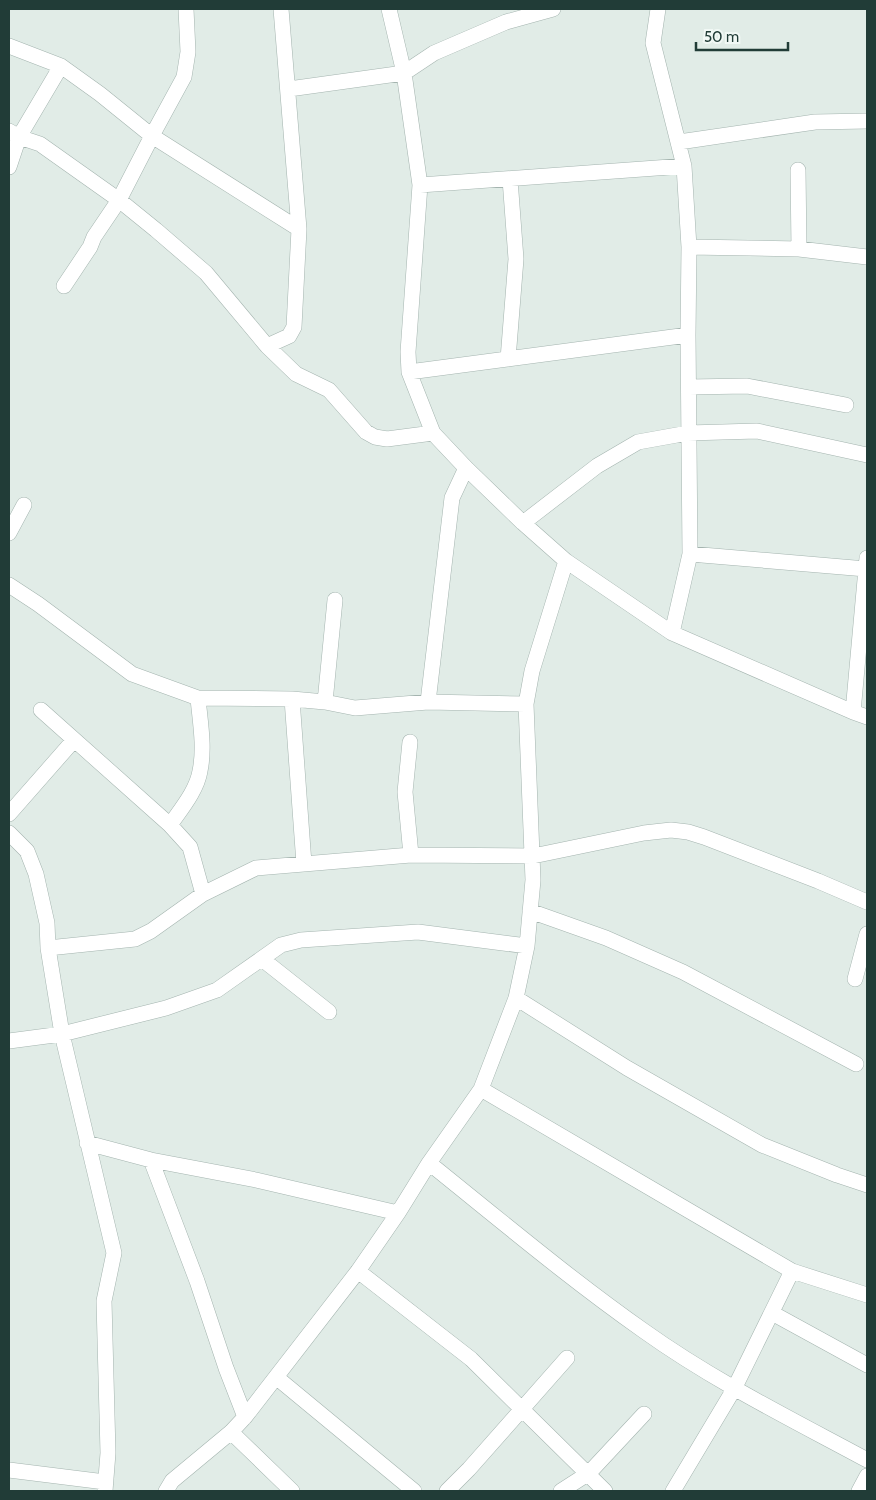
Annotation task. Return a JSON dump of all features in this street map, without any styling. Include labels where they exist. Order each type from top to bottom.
[{"type":"street","points":[[64,286],[118,200],[184,78],[188,52],[186,9]]},
{"type":"street","points":[[389,9],[404,73],[420,184],[408,352],[409,372],[434,433],[466,468],[566,561],[672,633],[860,715],[867,564],[690,554]]},
{"type":"street","points":[[289,89],[404,73],[434,53],[504,15],[553,9]]},
{"type":"street","points":[[658,9],[653,43],[684,166],[689,247],[688,433],[690,554],[672,633]]},
{"type":"street","points":[[267,346],[289,336],[294,327],[299,229],[289,89],[277,10]]},
{"type":"street","points":[[9,46],[60,66],[100,94],[152,136],[299,229]]},
{"type":"street","points":[[9,167],[14,134],[60,66]]},
{"type":"street","points":[[679,142],[815,122],[867,120]]},
{"type":"street","points":[[14,134],[40,144],[118,200],[206,273],[267,346],[296,374],[329,390],[366,432],[375,437],[387,439],[434,433]]},
{"type":"street","points":[[420,184],[684,166]]},
{"type":"street","points":[[798,170],[799,248]]},
{"type":"street","points":[[508,359],[516,259],[510,179]]},
{"type":"street","points":[[689,247],[799,248],[867,257]]},
{"type":"street","points":[[409,372],[688,335]]},
{"type":"street","points":[[689,387],[747,386],[846,405]]},
{"type":"street","points":[[523,523],[597,466],[638,442],[688,433],[757,431],[867,455]]},
{"type":"street","points":[[428,702],[452,498],[466,468]]},
{"type":"street","points":[[9,533],[24,505]]},
{"type":"street","points":[[166,1491],[172,1481],[231,1432],[245,1417],[358,1271],[480,1089],[516,998],[526,946],[533,880],[533,856],[526,704],[532,671],[566,561]]},
{"type":"street","points":[[9,585],[38,604],[132,674],[198,698],[292,699],[325,702],[355,708],[428,702],[526,704]]},
{"type":"street","points":[[325,702],[335,600]]},
{"type":"street","points":[[170,825],[192,791],[200,772],[202,743],[198,698]]},
{"type":"street","points":[[292,699],[304,864]]},
{"type":"street","points":[[41,710],[170,825],[190,847],[203,894]]},
{"type":"street","points":[[9,814],[74,740]]},
{"type":"street","points":[[410,742],[406,792],[411,854]]},
{"type":"street","points":[[48,948],[135,939],[151,932],[203,894],[256,868],[411,854],[533,856],[644,833],[671,830],[688,832],[704,837],[867,902]]},
{"type":"street","points":[[9,833],[27,851],[36,874],[47,923],[48,948],[62,1034],[114,1253],[104,1301],[108,1452],[105,1487],[10,1466]]},
{"type":"street","points":[[530,911],[606,938],[683,972],[856,1064]]},
{"type":"street","points":[[9,1041],[62,1034],[166,1008],[217,990],[281,945],[301,940],[418,932],[526,946]]},
{"type":"street","points":[[855,979],[867,939]]},
{"type":"street","points":[[262,959],[329,1012]]},
{"type":"street","points":[[516,998],[627,1068],[762,1145],[867,1185]]},
{"type":"street","points":[[480,1089],[792,1271],[867,1295]]},
{"type":"street","points":[[87,1143],[151,1160],[256,1180],[398,1213]]},
{"type":"street","points":[[151,1160],[197,1281],[226,1368],[245,1417]]},
{"type":"street","points":[[429,1163],[636,1326],[734,1389],[867,1460]]},
{"type":"street","points":[[358,1271],[471,1359],[605,1491]]},
{"type":"street","points":[[673,1491],[734,1389],[792,1271]]},
{"type":"street","points":[[772,1313],[867,1365]]},
{"type":"street","points":[[449,1491],[567,1358]]},
{"type":"street","points":[[276,1377],[414,1491]]},
{"type":"street","points":[[561,1491],[589,1474],[644,1414]]},
{"type":"street","points":[[231,1432],[292,1491]]},
{"type":"street","points":[[859,1491],[867,1476]]}]
